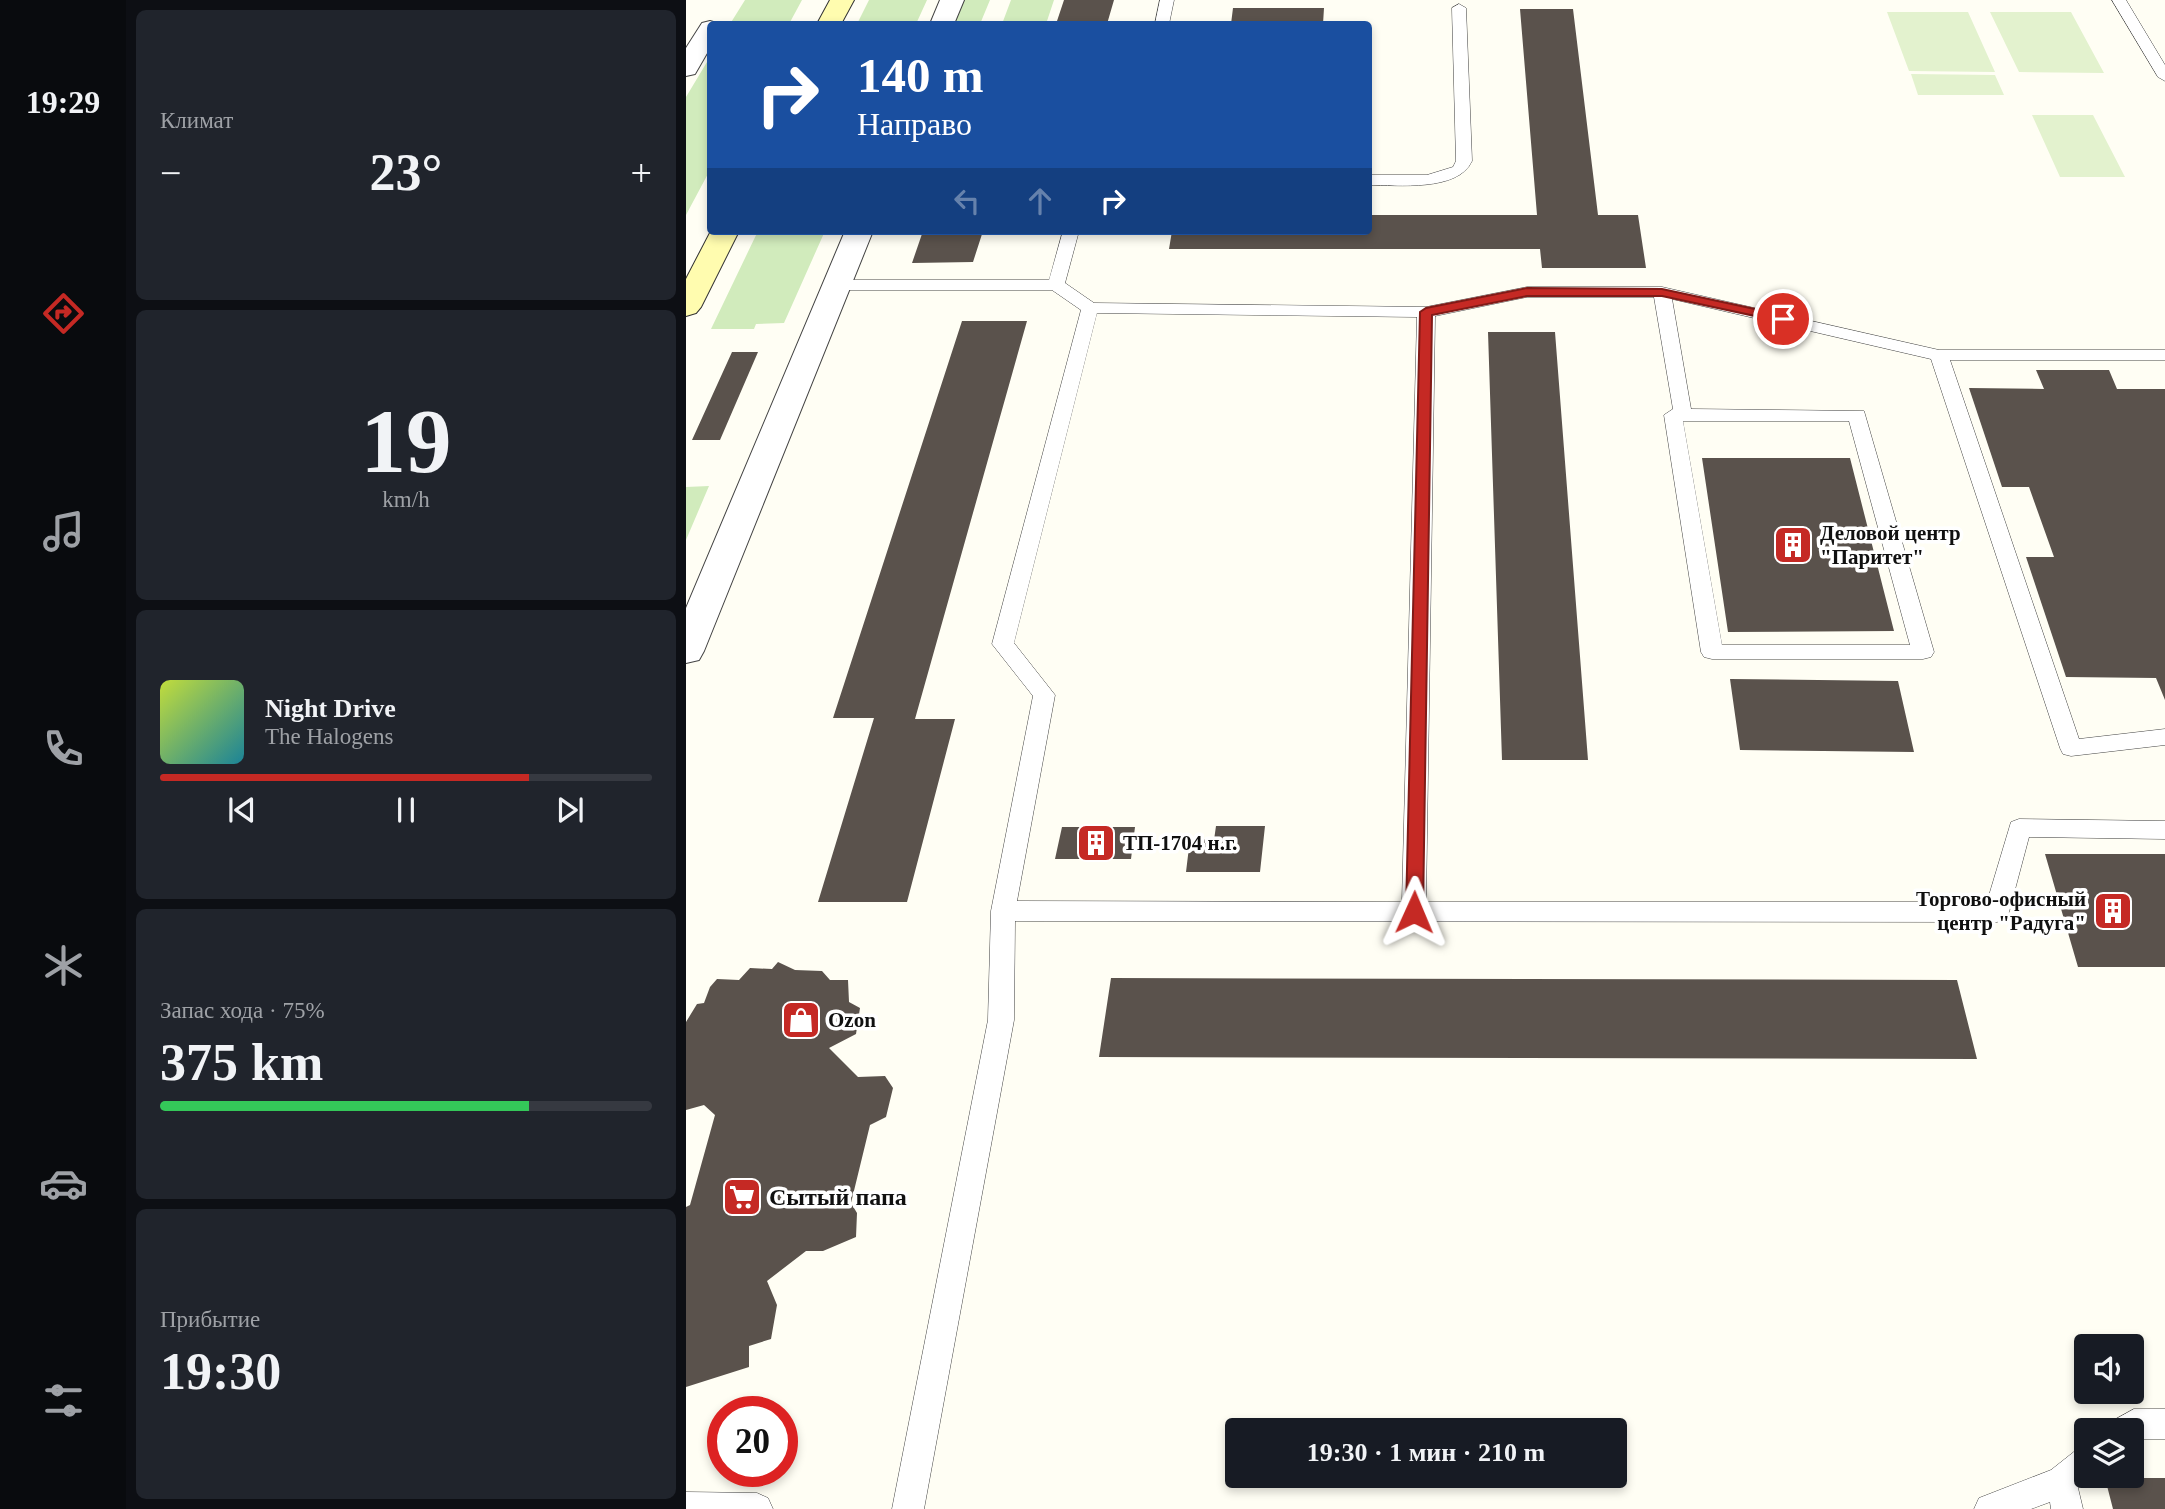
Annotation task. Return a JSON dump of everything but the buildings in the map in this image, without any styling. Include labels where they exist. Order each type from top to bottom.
[{"type":"main road","points":[[832,21],[842,0]]},
{"type":"main road","points":[[686,307],[723,235]]},
{"type":"street","points":[[943,21],[952,0]]},
{"type":"street","points":[[686,69],[707,34]]},
{"type":"street","points":[[686,651],[857,235]]},
{"type":"lane","points":[[1162,21],[1167,0]]},
{"type":"lane","points":[[2119,0],[2165,76]]},
{"type":"lane","points":[[1372,180],[1428,179],[1448,176],[1460,170],[1464,161],[1459,8]]},
{"type":"lane","points":[[1056,285],[1070,235]]},
{"type":"lane","points":[[836,285],[1056,285],[1090,308],[1426,312],[1527,292],[1662,292],[1940,355],[2165,355]]},
{"type":"lane","points":[[1662,292],[1683,415]]},
{"type":"lane","points":[[908,1509],[1001,1020],[1003,911],[1044,695],[1003,644],[1090,308]]},
{"type":"lane","points":[[1414,912],[1426,312]]},
{"type":"lane","points":[[1940,355],[2071,748],[2165,737]]},
{"type":"lane","points":[[1673,415],[1683,415],[1857,415],[1923,652],[1712,652],[1673,415]]},
{"type":"lane","points":[[1003,911],[1997,912],[2019,828],[2165,830]]},
{"type":"lane","points":[[2144,1424],[2165,1424]]},
{"type":"lane","points":[[1990,1509],[2064,1496],[2074,1481]]},
{"type":"lane","points":[[686,1508],[757,1509]]},
{"type":"green space","points":[[745,0],[802,0],[791,21],[732,21]]},
{"type":"green space","points":[[869,0],[927,0],[917,21],[858,21]]},
{"type":"green space","points":[[960,0],[990,0],[981,21],[951,21]]},
{"type":"green space","points":[[1011,0],[1054,0],[1047,21],[1003,21]]},
{"type":"green space","points":[[1887,12],[1968,12],[1995,72],[1909,71]]},
{"type":"green space","points":[[1990,12],[2071,12],[2104,73],[2019,72]]},
{"type":"green space","points":[[707,62],[707,176],[686,215],[686,97]]},
{"type":"green space","points":[[1911,74],[1995,75],[2004,95],[1918,95]]},
{"type":"green space","points":[[2032,115],[2093,115],[2125,177],[2060,177]]},
{"type":"green space","points":[[756,235],[823,235],[784,323],[756,324],[754,329],[711,329]]},
{"type":"green space","points":[[709,486],[686,540],[686,487]]},
{"type":"place","name":"Деловой центр \"Паритет\"","points":[[1793,545]]},
{"type":"place","name":"ТП-1704 н.г.","points":[[1096,843]]},
{"type":"place","name":"Торгово-офисный центр \"Радуга\"","points":[[2113,911]]},
{"type":"place","name":"Ozon","points":[[801,1020]]},
{"type":"place","name":"Сытый папа","points":[[742,1197]]},
{"type":"route","points":[[1414,912],[1426,312],[1527,292],[1662,292],[1783,319]]}]
